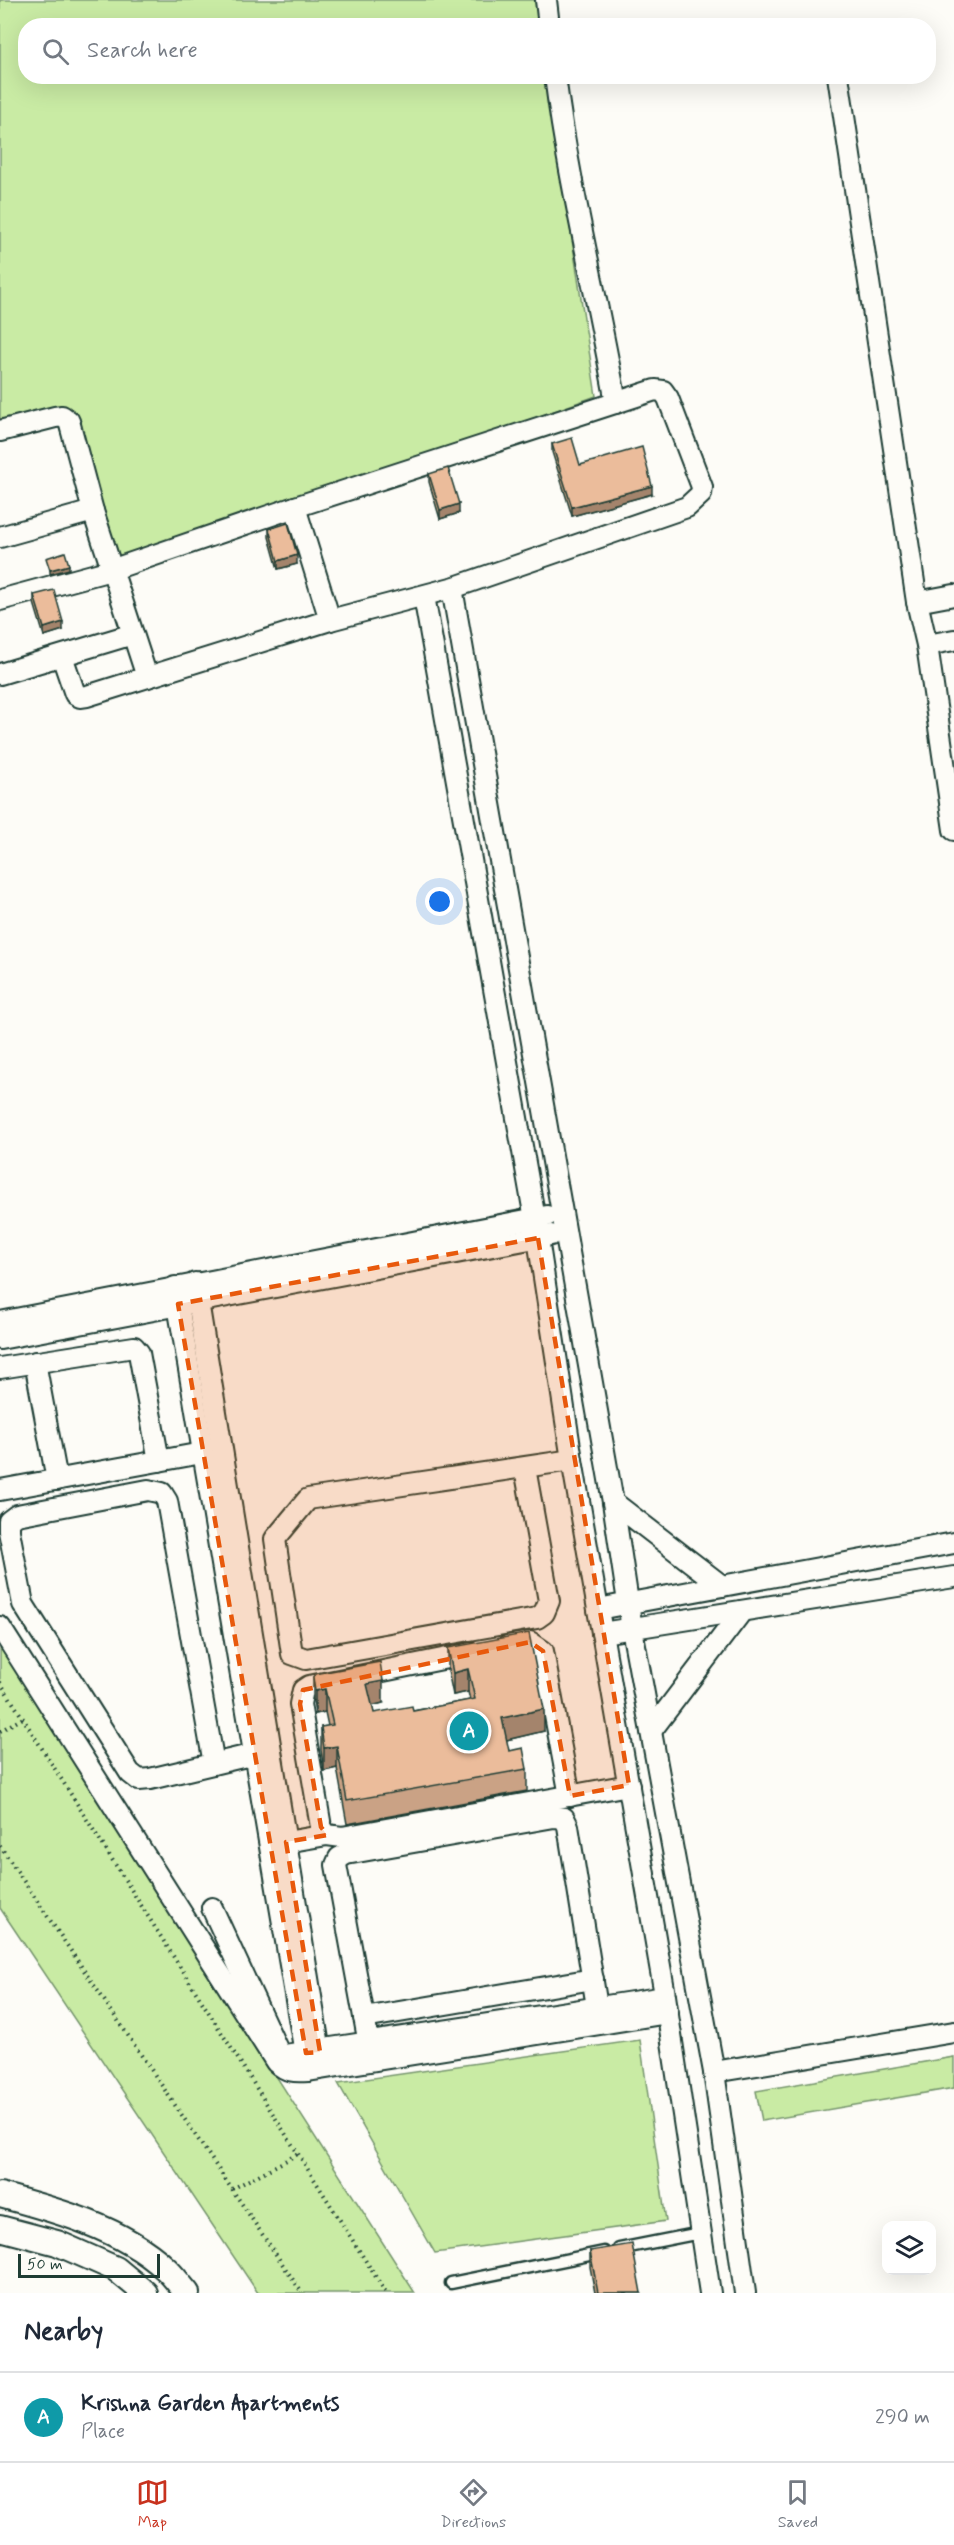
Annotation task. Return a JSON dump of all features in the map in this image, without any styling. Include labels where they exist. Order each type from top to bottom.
[{"type":"street","points":[[546,0],[548,18]]},
{"type":"street","points":[[556,84],[576,206],[602,321],[616,403]]},
{"type":"street","points":[[839,84],[916,602],[927,645],[954,830]]},
{"type":"street","points":[[0,600],[111,570],[294,507],[655,390],[663,391],[669,398],[698,471],[702,487],[701,494],[687,507],[452,588],[330,620],[81,697],[75,694],[62,656]]},
{"type":"street","points":[[0,431],[55,417],[62,416],[69,421],[111,570],[147,676]]},
{"type":"street","points":[[294,507],[330,620]]},
{"type":"street","points":[[0,537],[93,511]]},
{"type":"street","points":[[452,588],[613,1502],[632,1629],[714,2072],[745,2293]]},
{"type":"street","points":[[916,602],[954,595]]},
{"type":"street","points":[[424,596],[537,1228],[573,1460],[667,2005],[710,2293]]},
{"type":"street","points":[[0,674],[133,634]]},
{"type":"street","points":[[927,645],[954,640]]},
{"type":"street","points":[[0,1340],[177,1296],[564,1223]]},
{"type":"street","points":[[197,1292],[286,1842],[311,2059]]},
{"type":"street","points":[[0,1322],[177,1296]]},
{"type":"street","points":[[177,1296],[202,1453],[311,2059]]},
{"type":"street","points":[[0,1368],[134,1347],[139,1353],[159,1461]]},
{"type":"street","points":[[35,1362],[57,1480]]},
{"type":"street","points":[[0,1490],[202,1453]]},
{"type":"street","points":[[525,1468],[549,1601],[544,1613],[537,1618],[306,1659],[292,1654],[275,1539],[304,1502],[316,1496],[573,1460]]},
{"type":"street","points":[[214,1764],[167,1501],[162,1493],[148,1490],[17,1515],[9,1521],[23,1604],[130,1773],[139,1780],[150,1779],[214,1764],[255,1754]]},
{"type":"street","points":[[613,1502],[722,1586]]},
{"type":"street","points":[[598,1609],[951,1543],[954,1577],[602,1633]]},
{"type":"street","points":[[651,1731],[742,1611]]},
{"type":"street","points":[[0,1627],[276,2062],[290,2072],[311,2059],[369,2044],[597,2007],[667,2005]]},
{"type":"street","points":[[327,1835],[321,1827],[300,1704],[303,1690],[309,1686],[522,1643],[530,1642],[543,1651],[570,1796]]},
{"type":"street","points":[[286,1842],[327,1835],[342,1837],[629,1785]]},
{"type":"street","points":[[369,2044],[336,1865],[339,1858],[346,1854],[554,1817],[564,1818],[568,1826],[597,2007]]},
{"type":"street","points":[[212,1908],[279,2053],[285,2055],[311,2059],[667,2005]]},
{"type":"street","points":[[364,2018],[593,1979]]},
{"type":"street","points":[[714,2072],[954,2032]]},
{"type":"street","points":[[0,2195],[67,2214],[126,2241],[165,2268],[187,2293]]},
{"type":"street","points":[[0,2228],[57,2243],[116,2268],[145,2293]]},
{"type":"lane","points":[[451,2283],[700,2233]]},
{"type":"path","points":[[0,1682],[386,2293]]},
{"type":"path","points":[[0,1731],[23,1718]]},
{"type":"path","points":[[0,1846],[302,2293]]},
{"type":"path","points":[[232,2190],[298,2154]]},
{"type":"highlighted area","points":[[538,1238],[629,1785],[570,1796],[543,1651],[530,1642],[303,1690],[300,1704],[321,1827],[327,1835],[286,1842],[320,2052],[306,2053],[178,1304]]},
{"type":"green space","points":[[0,0],[535,0],[538,18],[18,18],[18,84],[548,84],[596,396],[111,570],[55,417],[0,422]]},
{"type":"green space","points":[[0,1645],[415,2293],[258,2293],[0,1908]]},
{"type":"green space","points":[[640,2040],[666,2221],[435,2253],[338,2083]]},
{"type":"green space","points":[[954,2057],[954,2088],[762,2121],[756,2091]]},
{"type":"building","points":[[572,438],[580,465],[642,447],[652,486],[572,507],[552,444]]},
{"type":"building","points":[[448,468],[459,504],[440,510],[429,474]]},
{"type":"building","points":[[288,523],[297,555],[278,561],[269,529]]},
{"type":"building","points":[[65,552],[69,565],[50,570],[46,558]]},
{"type":"building","points":[[54,590],[63,622],[44,628],[34,595]]},
{"type":"building","points":[[529,1633],[544,1709],[502,1718],[509,1751],[523,1748],[527,1769],[347,1801],[337,1746],[324,1748],[321,1727],[333,1725],[325,1689],[315,1691],[313,1677],[315,1674],[380,1662],[383,1681],[367,1684],[374,1713],[412,1706],[413,1711],[475,1699],[468,1669],[453,1673],[448,1648]]},
{"type":"building","points":[[632,2244],[641,2293],[598,2293],[590,2251]]},
{"type":"place","name":"Krishna Garden Apartments","points":[[469,1731]]}]
